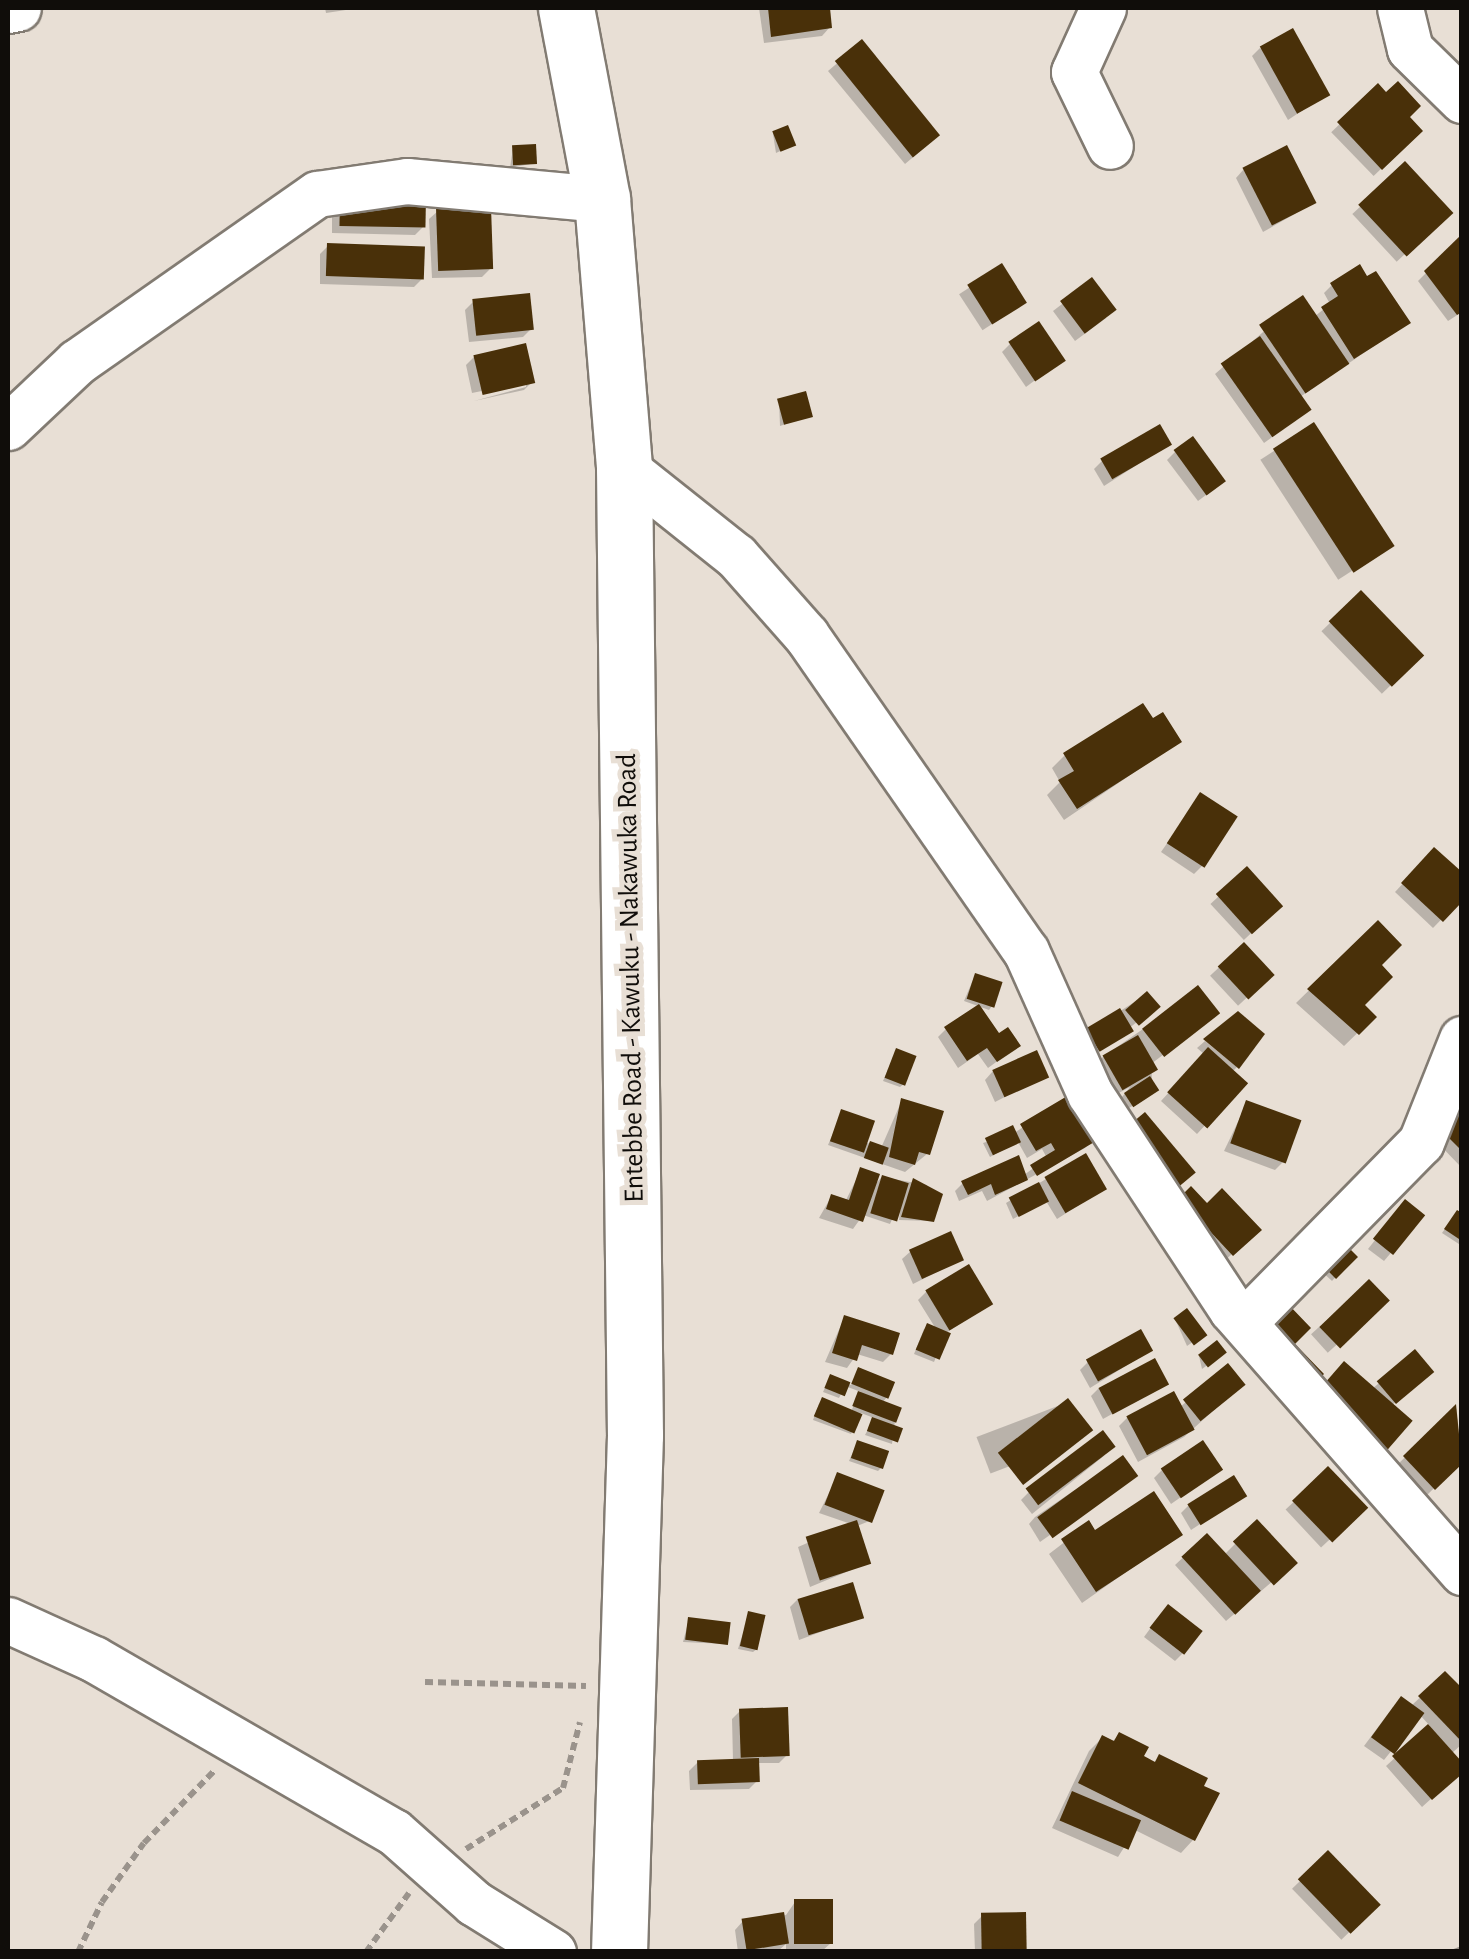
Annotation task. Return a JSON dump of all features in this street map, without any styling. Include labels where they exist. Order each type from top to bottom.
[{"type":"main road","name":"Entebbe Road - Kawuku - Nakawuka Road","points":[[566,8],[602,199],[624,468],[636,1435],[620,1952]]},
{"type":"street","points":[[8,10],[18,8]]},
{"type":"street","points":[[1103,8],[1074,72],[1110,146]]},
{"type":"street","points":[[1400,8],[1410,49],[1462,100]]},
{"type":"street","points":[[8,427],[76,362],[317,194],[407,182],[602,199]]},
{"type":"street","points":[[624,468],[736,556],[806,635],[1026,951],[1090,1094],[1244,1322],[1462,1572]]},
{"type":"street","points":[[1244,1322],[1421,1142],[1462,1040]]},
{"type":"street","points":[[8,1620],[94,1660],[394,1832],[474,1903],[553,1952]]},
{"type":"path","points":[[425,1682],[628,1688]]},
{"type":"path","points":[[366,1952],[398,1904],[434,1868],[562,1788],[582,1718],[594,1700],[628,1688]]},
{"type":"path","points":[[78,1952],[102,1902],[144,1843],[242,1746]]},
{"type":"path","points":[[1454,1952],[1462,1949]]},
{"type":"building","points":[[768,8],[830,8],[832,28],[771,37]]},
{"type":"building","points":[[1293,28],[1330,95],[1297,114],[1260,46]]},
{"type":"building","points":[[862,39],[940,135],[913,157],[835,61]]},
{"type":"building","points":[[1398,81],[1421,106],[1410,117],[1423,131],[1382,170],[1337,122],[1378,83],[1386,92]]},
{"type":"building","points":[[788,125],[796,145],[780,152],[772,131]]},
{"type":"building","points":[[536,144],[537,164],[513,165],[512,145]]},
{"type":"building","points":[[1287,145],[1317,203],[1272,226],[1242,168]]},
{"type":"building","points":[[1405,161],[1453,213],[1407,257],[1358,205]]},
{"type":"building","points":[[340,195],[426,197],[425,227],[339,226]]},
{"type":"building","points":[[491,207],[493,269],[438,271],[436,209]]},
{"type":"building","points":[[1462,234],[1462,312],[1457,315],[1424,271]]},
{"type":"building","points":[[327,243],[425,246],[424,279],[326,276]]},
{"type":"building","points":[[1002,263],[1027,303],[992,325],[967,285]]},
{"type":"building","points":[[1360,264],[1367,276],[1376,271],[1411,323],[1354,359],[1321,307],[1338,296],[1330,283]]},
{"type":"building","points":[[1092,277],[1117,310],[1085,334],[1060,301]]},
{"type":"building","points":[[530,293],[534,330],[476,336],[472,299]]},
{"type":"building","points":[[1303,295],[1349,364],[1305,393],[1259,325]]},
{"type":"building","points":[[1039,321],[1066,361],[1035,381],[1008,342]]},
{"type":"building","points":[[1260,336],[1312,410],[1272,437],[1221,364]]},
{"type":"building","points":[[526,343],[535,383],[483,395],[473,355]]},
{"type":"building","points":[[806,391],[813,417],[784,425],[777,399]]},
{"type":"building","points":[[1314,422],[1395,546],[1354,573],[1273,449]]},
{"type":"building","points":[[1160,424],[1172,445],[1112,479],[1100,458]]},
{"type":"building","points":[[1193,436],[1226,481],[1206,495],[1174,450]]},
{"type":"building","points":[[1361,590],[1424,655],[1392,687],[1329,621]]},
{"type":"building","points":[[1143,703],[1153,718],[1163,712],[1182,742],[1077,809],[1058,780],[1074,771],[1063,753]]},
{"type":"building","points":[[1200,792],[1238,817],[1205,868],[1167,843]]},
{"type":"building","points":[[1434,847],[1462,872],[1462,902],[1443,922],[1401,883]]},
{"type":"building","points":[[1247,866],[1283,906],[1252,934],[1216,894]]},
{"type":"building","points":[[1378,920],[1402,945],[1382,965],[1393,977],[1365,1005],[1377,1017],[1359,1035],[1307,989]]},
{"type":"building","points":[[1244,942],[1275,975],[1248,999],[1218,967]]},
{"type":"building","points":[[975,973],[1003,982],[994,1008],[967,999]]},
{"type":"building","points":[[1198,985],[1220,1013],[1164,1057],[1142,1029]]},
{"type":"building","points":[[1147,991],[1161,1007],[1139,1026],[1125,1010]]},
{"type":"building","points":[[979,1004],[999,1033],[1008,1027],[1021,1046],[997,1062],[987,1048],[967,1061],[944,1027]]},
{"type":"building","points":[[1120,1008],[1134,1031],[1100,1052],[1086,1029]]},
{"type":"building","points":[[1238,1011],[1265,1034],[1239,1069],[1203,1039]]},
{"type":"building","points":[[1138,1035],[1158,1070],[1122,1090],[1102,1056]]},
{"type":"building","points":[[1208,1047],[1248,1083],[1207,1128],[1167,1092]]},
{"type":"building","points":[[896,1048],[917,1056],[905,1086],[885,1078]]},
{"type":"building","points":[[1037,1050],[1049,1077],[1004,1097],[992,1070]]},
{"type":"building","points":[[1150,1076],[1159,1090],[1133,1107],[1124,1093]]},
{"type":"building","points":[[1069,1095],[1096,1141],[1037,1176],[1030,1165],[1055,1150],[1051,1143],[1036,1151],[1020,1124]]},
{"type":"building","points":[[901,1098],[944,1111],[930,1155],[919,1152],[915,1165],[889,1157]]},
{"type":"building","points":[[1246,1100],[1301,1120],[1286,1163],[1230,1143]]},
{"type":"building","points":[[841,1109],[875,1121],[864,1153],[830,1141]]},
{"type":"building","points":[[1462,1110],[1462,1151],[1441,1130]]},
{"type":"building","points":[[1145,1112],[1196,1173],[1171,1193],[1120,1133]]},
{"type":"building","points":[[1013,1125],[1021,1142],[993,1155],[985,1138]]},
{"type":"building","points":[[870,1141],[889,1148],[883,1165],[864,1158]]},
{"type":"building","points":[[1086,1153],[1107,1189],[1065,1213],[1044,1177]]},
{"type":"building","points":[[1019,1155],[1028,1180],[995,1195],[991,1184],[968,1195],[961,1181]]},
{"type":"building","points":[[860,1167],[880,1174],[863,1222],[826,1209],[831,1194],[849,1200]]},
{"type":"building","points":[[882,1175],[909,1183],[897,1221],[870,1213]]},
{"type":"building","points":[[913,1178],[943,1194],[934,1222],[901,1217]]},
{"type":"building","points":[[1039,1182],[1049,1202],[1019,1217],[1009,1197]]},
{"type":"building","points":[[1191,1186],[1207,1203],[1222,1188],[1262,1230],[1233,1256],[1179,1198]]},
{"type":"building","points":[[1405,1199],[1425,1215],[1393,1255],[1373,1239]]},
{"type":"building","points":[[1457,1210],[1462,1213],[1462,1241],[1444,1229]]},
{"type":"building","points":[[951,1231],[964,1260],[922,1279],[909,1250]]},
{"type":"building","points":[[1341,1240],[1358,1257],[1336,1279],[1319,1262]]},
{"type":"building","points":[[969,1264],[993,1304],[949,1331],[925,1290]]},
{"type":"building","points":[[1369,1279],[1390,1301],[1340,1349],[1319,1327]]},
{"type":"building","points":[[1287,1303],[1311,1328],[1295,1344],[1324,1374],[1313,1385],[1262,1331]]},
{"type":"building","points":[[1187,1308],[1207,1335],[1194,1345],[1173,1318]]},
{"type":"building","points":[[844,1315],[900,1333],[893,1355],[862,1345],[857,1361],[832,1353]]},
{"type":"building","points":[[927,1323],[951,1333],[940,1360],[916,1350]]},
{"type":"building","points":[[1141,1329],[1153,1351],[1098,1381],[1086,1360]]},
{"type":"building","points":[[1217,1340],[1227,1353],[1208,1367],[1198,1355]]},
{"type":"building","points":[[1415,1349],[1434,1372],[1396,1404],[1377,1381]]},
{"type":"building","points":[[1155,1358],[1169,1384],[1113,1415],[1098,1388]]},
{"type":"building","points":[[1344,1361],[1413,1421],[1387,1450],[1318,1390]]},
{"type":"building","points":[[1228,1363],[1246,1385],[1201,1421],[1183,1400]]},
{"type":"building","points":[[858,1367],[895,1382],[888,1399],[851,1384]]},
{"type":"building","points":[[830,1374],[850,1382],[845,1396],[824,1388]]},
{"type":"building","points":[[858,1391],[902,1408],[896,1423],[852,1406]]},
{"type":"building","points":[[1174,1391],[1195,1430],[1147,1455],[1126,1416]]},
{"type":"building","points":[[822,1397],[863,1414],[854,1434],[814,1416]]},
{"type":"building","points":[[1068,1398],[1093,1430],[1023,1485],[998,1453]]},
{"type":"building","points":[[1456,1404],[1462,1464],[1435,1490],[1403,1456]]},
{"type":"building","points":[[872,1417],[903,1428],[898,1442],[867,1431]]},
{"type":"building","points":[[1103,1430],[1116,1447],[1038,1505],[1026,1488]]},
{"type":"building","points":[[857,1440],[889,1451],[883,1469],[851,1458]]},
{"type":"building","points":[[1203,1440],[1223,1470],[1181,1498],[1161,1469]]},
{"type":"building","points":[[1123,1455],[1138,1476],[1053,1538],[1037,1517]]},
{"type":"building","points":[[1328,1466],[1368,1508],[1332,1542],[1292,1501]]},
{"type":"building","points":[[837,1472],[885,1490],[872,1523],[824,1505]]},
{"type":"building","points":[[1234,1475],[1247,1496],[1201,1525],[1187,1504]]},
{"type":"building","points":[[1154,1491],[1183,1535],[1096,1592],[1061,1539],[1089,1520],[1095,1530]]},
{"type":"building","points":[[1257,1519],[1298,1563],[1274,1585],[1233,1542]]},
{"type":"building","points":[[857,1520],[871,1564],[820,1580],[806,1537]]},
{"type":"building","points":[[1207,1533],[1261,1591],[1235,1615],[1181,1557]]},
{"type":"building","points":[[853,1582],[864,1618],[809,1635],[798,1599]]},
{"type":"building","points":[[1168,1604],[1203,1631],[1184,1655],[1150,1628]]},
{"type":"building","points":[[748,1611],[766,1615],[757,1650],[740,1646]]},
{"type":"building","points":[[688,1617],[731,1622],[728,1645],[685,1640]]},
{"type":"building","points":[[1445,1671],[1462,1688],[1462,1742],[1418,1696]]},
{"type":"building","points":[[1401,1696],[1424,1713],[1394,1754],[1371,1737]]},
{"type":"building","points":[[788,1707],[790,1756],[741,1758],[739,1709]]},
{"type":"building","points":[[1428,1724],[1462,1762],[1462,1774],[1432,1800],[1392,1756]]},
{"type":"building","points":[[1119,1732],[1149,1747],[1144,1756],[1155,1762],[1159,1754],[1208,1778],[1204,1786],[1220,1793],[1195,1841],[1078,1783],[1102,1735],[1114,1741]]},
{"type":"building","points":[[759,1758],[760,1782],[698,1784],[697,1760]]},
{"type":"building","points":[[1072,1791],[1141,1820],[1129,1850],[1059,1820]]},
{"type":"building","points":[[1328,1850],[1381,1905],[1351,1934],[1298,1879]]},
{"type":"building","points":[[794,1899],[833,1899],[833,1944],[794,1944]]},
{"type":"building","points":[[784,1912],[789,1944],[747,1950],[742,1919]]},
{"type":"building","points":[[1026,1912],[1027,1952],[982,1952],[981,1913]]}]
